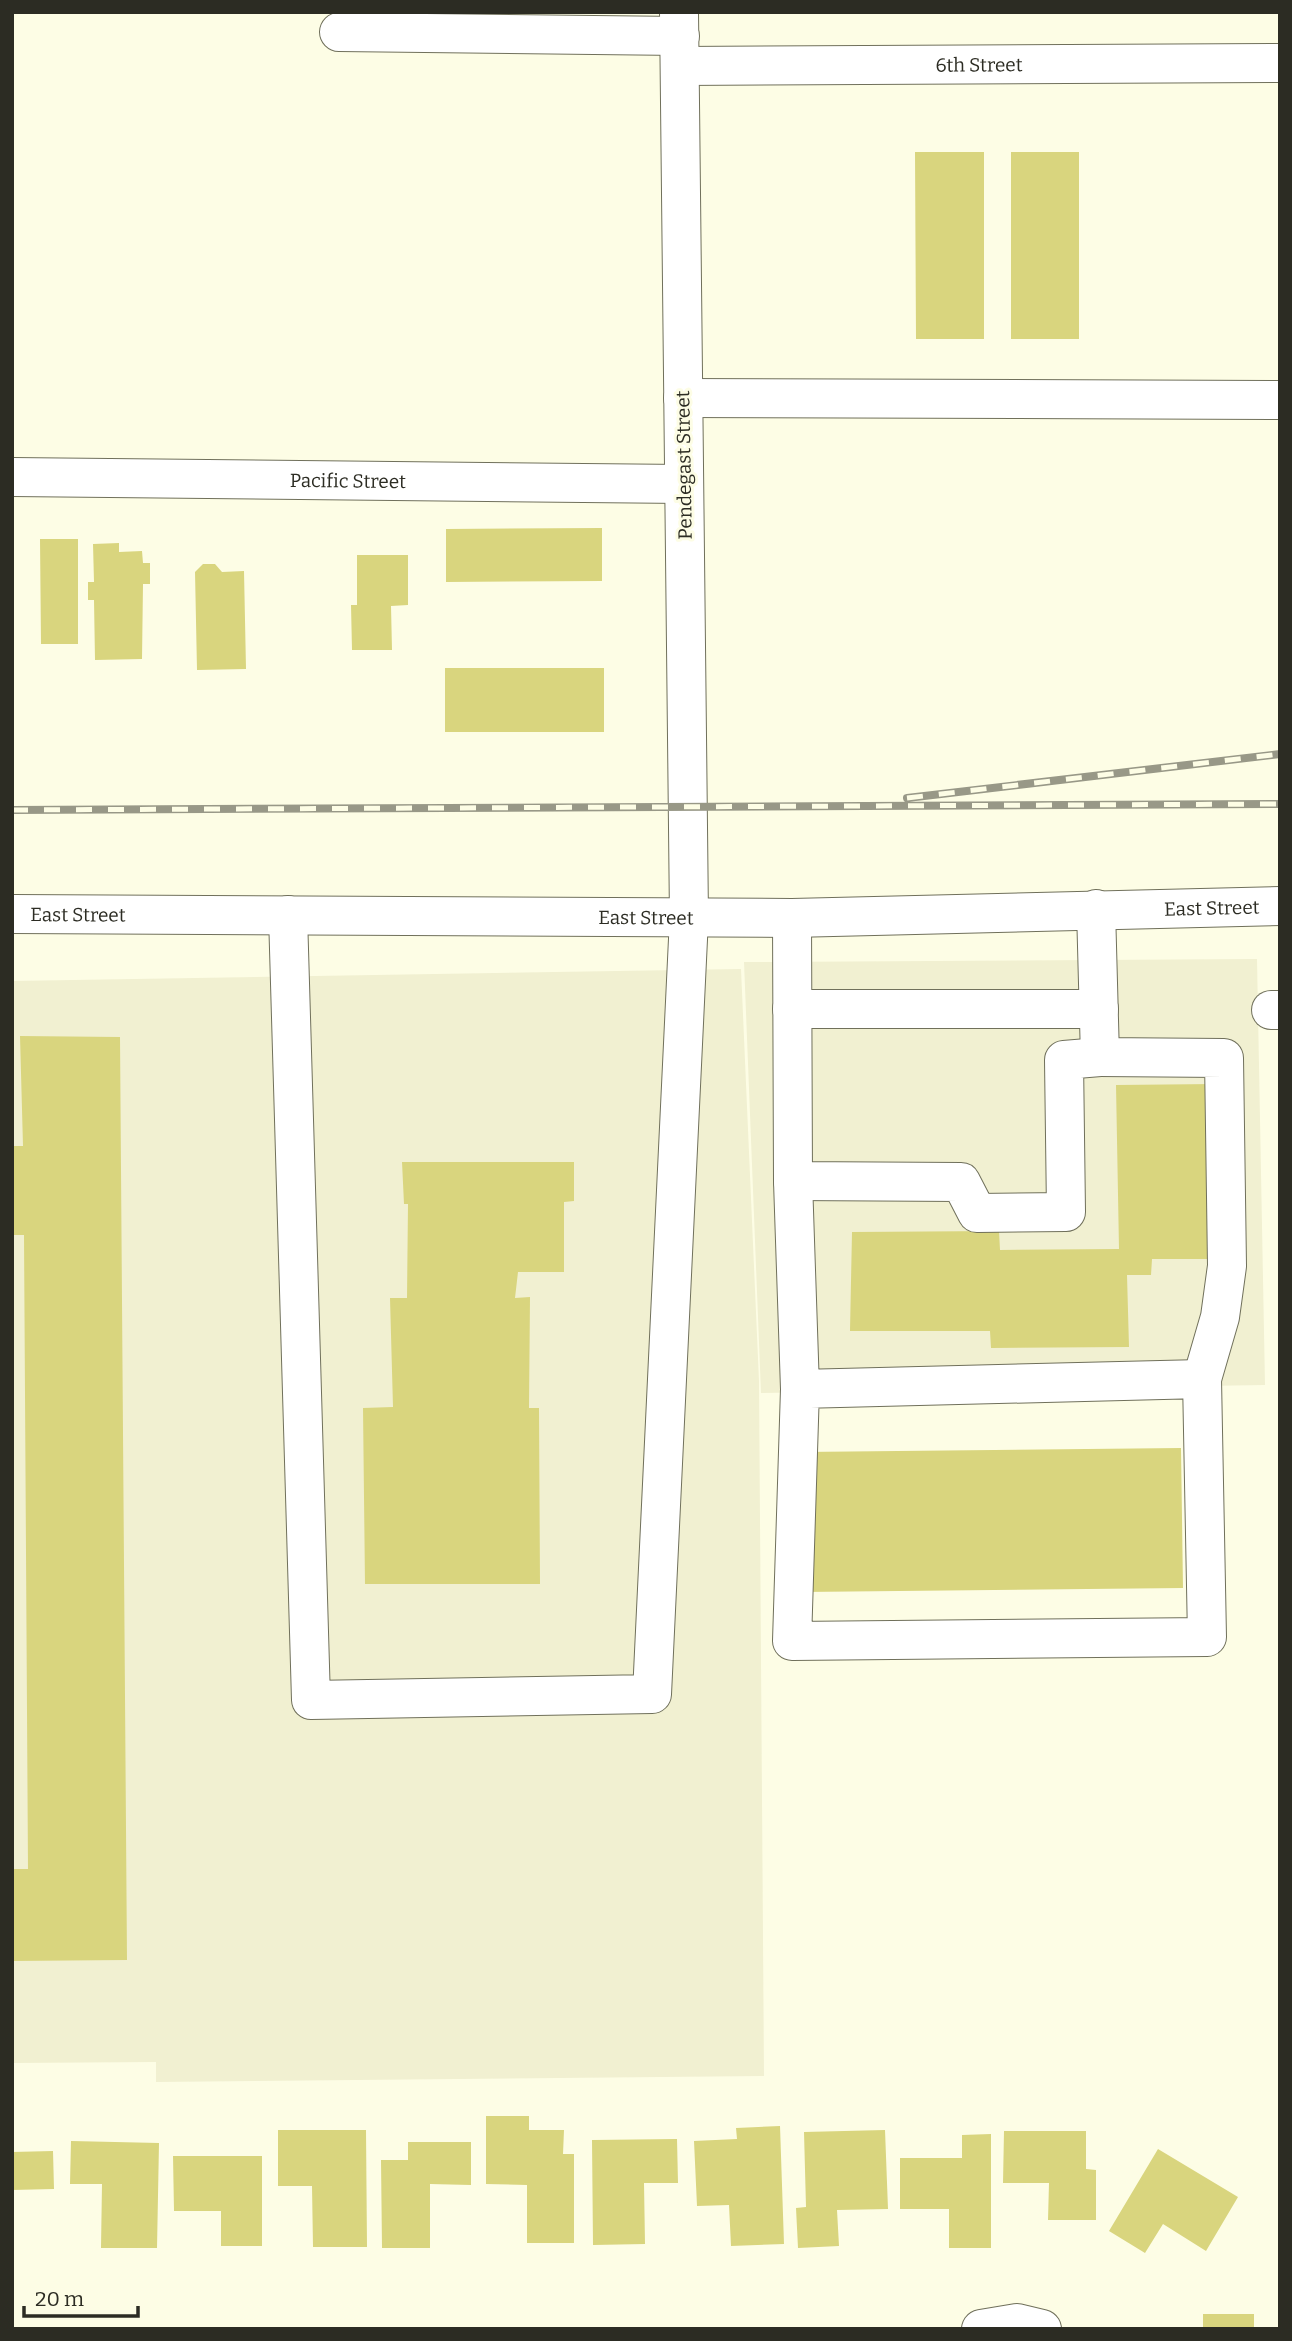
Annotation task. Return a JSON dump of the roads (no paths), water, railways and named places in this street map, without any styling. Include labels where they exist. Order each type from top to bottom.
[{"type":"street","name":"6th Street","points":[[339,32],[680,38],[1280,63]]},
{"type":"street","name":"Pendegast Street","points":[[288,915],[311,1700],[652,1694],[689,918],[680,38]]},
{"type":"street","points":[[683,398],[1280,400]]},
{"type":"street","name":"Pacific Street","points":[[12,477],[684,485]]},
{"type":"street","name":"East Street","points":[[12,914],[792,918],[1280,906]]},
{"type":"street","points":[[1096,909],[1100,1057]]},
{"type":"street","points":[[792,918],[793,1181],[800,1389],[792,1641],[1207,1637],[1202,1379],[1220,1317],[1227,1266],[1224,1058],[1100,1057],[1064,1060],[1066,1212],[978,1213],[961,1182],[793,1181]]},
{"type":"street","points":[[792,1009],[1099,1009]]},
{"type":"street","points":[[800,1389],[1202,1379]]},
{"type":"street","points":[[981,2329],[1017,2323],[1042,2329]]},
{"type":"railway","points":[[907,798],[1280,754]]},
{"type":"railway","points":[[12,810],[1280,804]]}]
